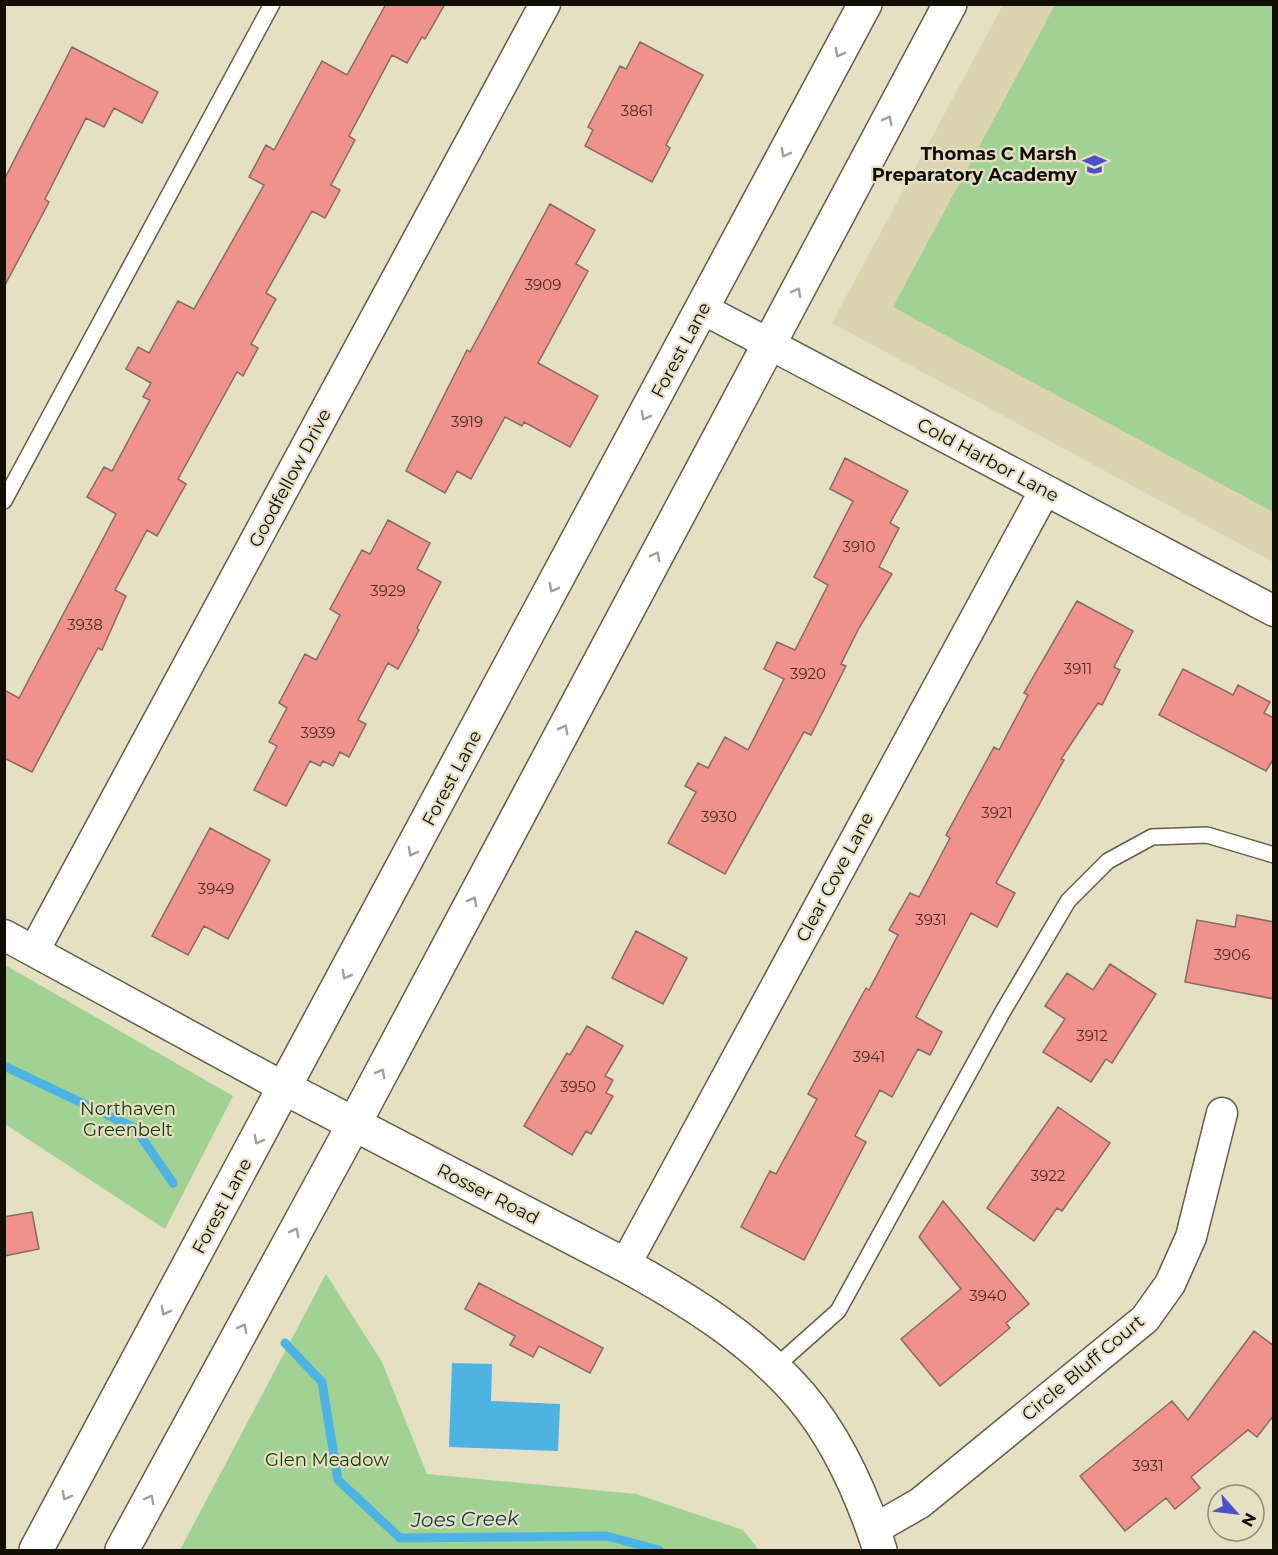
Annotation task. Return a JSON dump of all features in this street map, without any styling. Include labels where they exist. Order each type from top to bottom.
[{"type":"main road","name":"Forest Lane","points":[[36,1551],[865,4]]},
{"type":"main road","points":[[122,1551],[354,1125],[950,4]]},
{"type":"main road","name":"Rosser Road","points":[[285,1088],[625,1265],[676,1293],[727,1328],[774,1368],[801,1396],[820,1421],[846,1467],[877,1540]]},
{"type":"street","name":"Goodfellow Drive","points":[[34,951],[545,4]]},
{"type":"street","name":"Cold Harbor Lane","points":[[703,309],[1274,610]]},
{"type":"street","name":"Clear Cove Lane","points":[[625,1265],[1045,490]]},
{"type":"street","name":"Rosser Road","points":[[4,935],[285,1088]]},
{"type":"street","name":"Circle Bluff Court","points":[[877,1540],[1146,1319],[1170,1284],[1191,1237],[1222,1113]]},
{"type":"lane","points":[[4,501],[272,4]]},
{"type":"lane","points":[[774,1368],[838,1311],[1002,1013],[1068,901],[1108,861],[1152,837],[1207,835],[1274,855]]},
{"type":"shaded area","name":"Thomas C Marsh Preparatory Academy","points":[[1003,5],[1273,5],[1273,562],[832,323]]},
{"type":"green space","name":"Thomas C Marsh Preparatory Academy","points":[[1055,5],[1273,5],[1273,512],[893,307]]},
{"type":"green space","name":"Northaven Greenbelt","points":[[5,965],[233,1096],[165,1229],[5,1124]]},
{"type":"green space","name":"Glen Meadow","points":[[326,1274],[382,1362],[427,1474],[636,1494],[743,1530],[759,1550],[180,1550]]},
{"type":"water","points":[[452,1363],[492,1364],[491,1401],[560,1404],[558,1451],[449,1447]]},
{"type":"building","points":[[386,4],[445,4],[425,39],[422,37],[407,63],[392,55],[349,136],[355,140],[331,185],[340,190],[325,218],[312,211],[266,293],[276,299],[251,344],[258,348],[243,376],[237,372],[178,479],[186,484],[157,536],[147,530],[115,590],[126,596],[102,650],[98,648],[32,772],[4,758],[4,690],[19,698],[116,514],[87,497],[104,467],[112,471],[150,400],[143,397],[151,383],[126,369],[138,347],[149,353],[178,301],[194,309],[264,185],[249,177],[266,145],[274,150],[322,61],[347,75]]},
{"type":"building","points":[[640,42],[703,75],[666,145],[670,148],[652,182],[585,146],[593,130],[588,127],[620,66],[626,69]]},
{"type":"building","points":[[72,47],[158,92],[142,123],[114,108],[104,127],[86,118],[45,199],[49,202],[4,287],[4,180]]},
{"type":"building","points":[[550,204],[595,230],[576,264],[588,271],[538,363],[598,396],[570,447],[524,422],[522,426],[505,417],[471,479],[457,471],[445,493],[406,471],[467,350],[470,352]]},
{"type":"building","points":[[845,458],[908,491],[890,523],[899,528],[879,567],[892,574],[859,628],[841,664],[846,666],[811,735],[804,732],[725,874],[668,843],[696,792],[685,786],[698,763],[708,768],[725,737],[748,750],[784,679],[764,669],[777,642],[795,650],[828,585],[814,577],[853,501],[830,489]]},
{"type":"building","points":[[388,520],[430,543],[417,569],[441,582],[398,669],[388,663],[358,720],[366,724],[349,757],[340,752],[333,766],[323,761],[320,766],[310,761],[286,806],[254,790],[277,746],[269,742],[287,708],[279,703],[305,654],[316,660],[340,615],[330,609],[362,550],[370,554]]},
{"type":"building","points":[[1077,601],[1133,631],[1114,667],[1120,670],[1102,705],[1098,703],[1061,759],[1064,760],[996,883],[1015,893],[997,927],[971,913],[916,1017],[942,1032],[930,1055],[918,1049],[892,1097],[880,1090],[855,1136],[866,1142],[804,1260],[741,1227],[770,1171],[776,1174],[817,1099],[808,1094],[866,988],[869,990],[898,935],[889,930],[910,893],[919,897],[950,838],[946,835],[994,747],[999,750],[1028,695],[1024,693]]},
{"type":"building","points":[[1183,669],[1233,695],[1238,685],[1270,702],[1264,713],[1274,718],[1274,758],[1266,771],[1159,715]]},
{"type":"building","points":[[210,828],[270,860],[228,939],[204,926],[188,955],[152,936]]},
{"type":"building","points":[[1237,915],[1274,922],[1274,999],[1185,982],[1197,920],[1235,927]]},
{"type":"building","points":[[636,931],[687,958],[663,1004],[612,978]]},
{"type":"building","points":[[1110,964],[1156,994],[1112,1063],[1106,1059],[1091,1082],[1043,1052],[1065,1019],[1045,1006],[1067,973],[1093,990]]},
{"type":"building","points":[[587,1026],[623,1046],[605,1076],[613,1080],[606,1093],[613,1096],[591,1134],[586,1131],[572,1155],[524,1126],[567,1053],[570,1055]]},
{"type":"building","points":[[1058,1107],[1110,1143],[1062,1211],[1057,1208],[1034,1241],[987,1208]]},
{"type":"building","points":[[943,1201],[1029,1304],[1006,1323],[1010,1328],[940,1386],[901,1339],[961,1289],[919,1237]]},
{"type":"building","points":[[32,1212],[39,1249],[4,1256],[4,1217]]},
{"type":"building","points":[[479,1283],[603,1348],[590,1373],[539,1346],[533,1357],[510,1345],[515,1336],[465,1309]]},
{"type":"building","points":[[1254,1331],[1274,1346],[1274,1415],[1257,1437],[1248,1430],[1191,1477],[1200,1488],[1175,1509],[1166,1498],[1125,1531],[1080,1476],[1172,1401],[1188,1420]]},
{"type":"waterway","name":"Joes Creek","points":[[4,1066],[135,1128],[173,1183]]},
{"type":"waterway","name":"Joes Creek","points":[[285,1343],[322,1382],[338,1480],[400,1538],[606,1536],[659,1550]]},
{"type":"place","name":"Thomas C Marsh Preparatory Academy","points":[[1095,164]]}]
